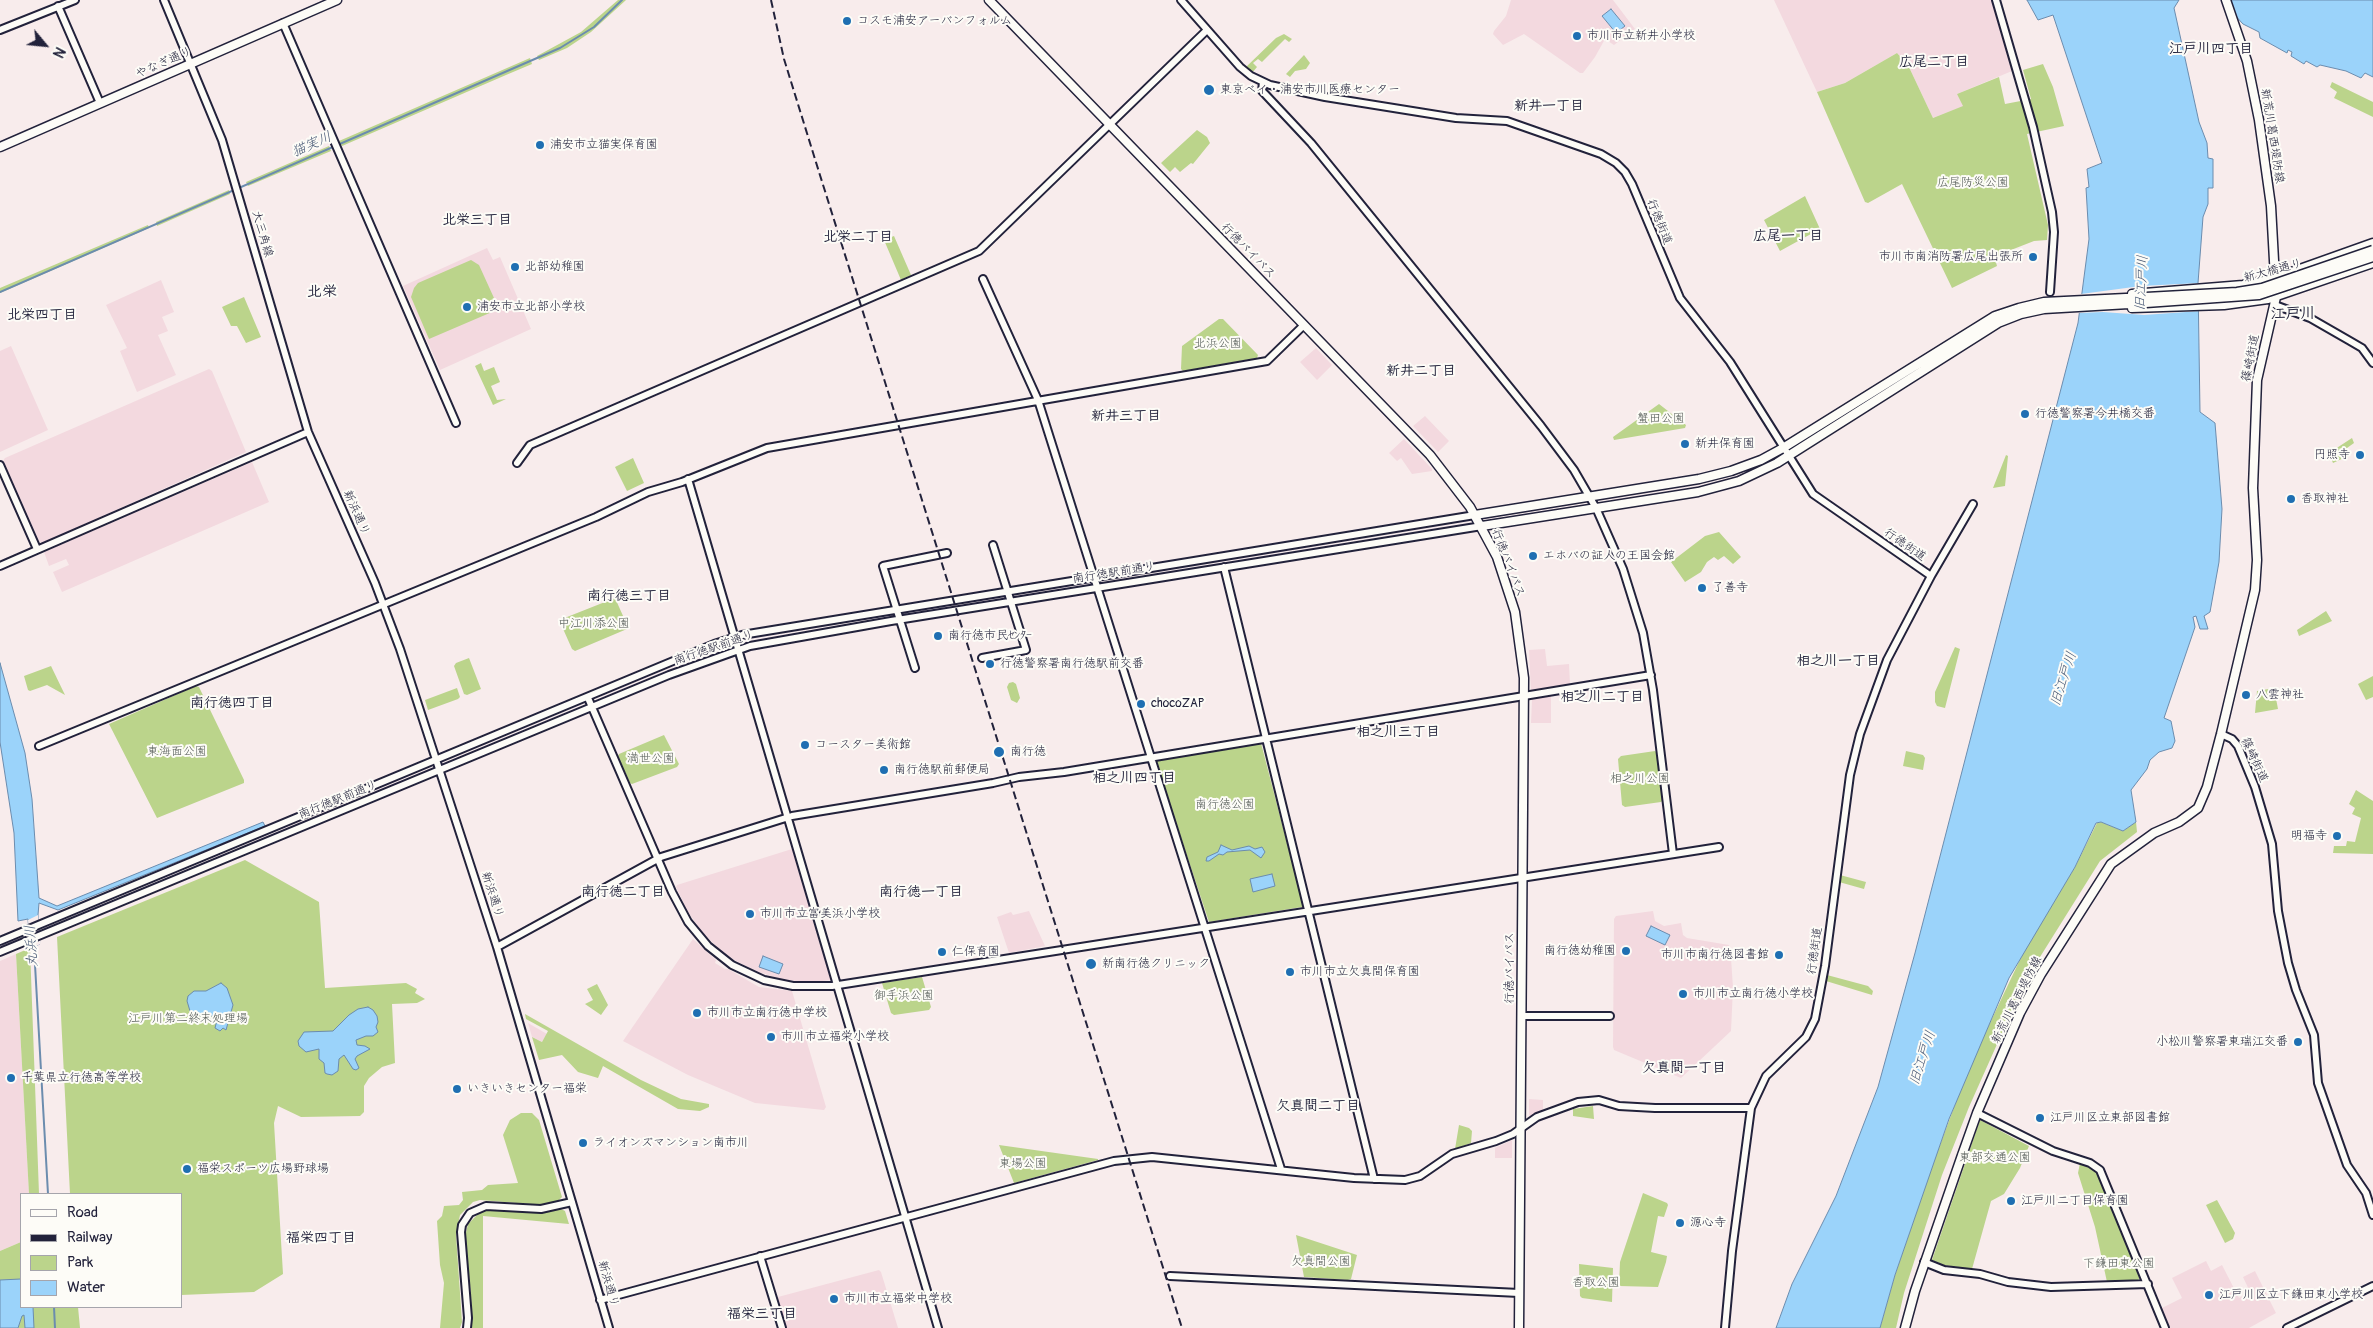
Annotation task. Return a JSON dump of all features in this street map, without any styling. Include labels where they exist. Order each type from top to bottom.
[{"type":"main road","name":"やなぎ通り","points":[[0,147],[337,0]]},
{"type":"main road","name":"行徳バイパス","points":[[989,0],[1430,455],[1454,484],[1482,526],[1502,571],[1514,612],[1521,650],[1524,696],[1519,1328]]},
{"type":"main road","name":"新荒川葛西堤防線","points":[[2226,0],[2249,69],[2271,206],[2276,279]]},
{"type":"main road","points":[[2112,302],[2141,292],[2256,283],[2276,279],[2373,243]]},
{"type":"main road","name":"新大橋通り","points":[[2146,300],[2262,288],[2373,250]]},
{"type":"main road","name":"新大橋通り","points":[[2146,300],[2259,295],[2288,287],[2373,257]]},
{"type":"main road","points":[[2112,302],[2141,309],[2275,301],[2373,263]]},
{"type":"main road","name":"篠崎街道","points":[[2221,734],[2255,590],[2257,560],[2253,488],[2257,380],[2275,301],[2276,279]]},
{"type":"main road","points":[[1482,526],[1720,487],[1751,476],[1788,456],[1973,333],[1995,316],[2033,304],[2146,300]]},
{"type":"main road","points":[[1475,515],[1719,474],[1761,460],[1973,333]]},
{"type":"main road","name":"新荒川葛西堤防線","points":[[1905,1328],[1924,1262],[1977,1113],[2020,1013],[2041,974],[2111,864],[2154,833],[2180,822],[2198,808],[2207,787],[2221,734]]},
{"type":"street","points":[[0,30],[75,0]]},
{"type":"street","name":"大三角線","points":[[164,0],[214,117],[238,192],[308,432],[328,478]]},
{"type":"street","points":[[1181,0],[1240,67],[1263,82],[1262,90],[1265,94],[1311,143],[1481,349],[1561,451],[1590,497],[1617,553],[1632,595],[1651,675],[1673,854]]},
{"type":"street","points":[[1996,0],[2031,120],[2052,212],[2054,232],[2050,292]]},
{"type":"street","points":[[58,6],[100,104]]},
{"type":"street","points":[[282,24],[456,422]]},
{"type":"street","points":[[517,462],[530,445],[979,251],[1207,30]]},
{"type":"street","name":"行徳街道","points":[[1263,82],[1313,95],[1456,118],[1506,121],[1594,152],[1616,163],[1625,172],[1632,184],[1680,298],[1726,357],[1813,494],[1931,576],[1884,668],[1869,706],[1856,749],[1850,775],[1823,978],[1813,1026],[1806,1038],[1766,1076],[1751,1108],[1732,1251],[1725,1328]]},
{"type":"street","points":[[983,279],[1038,400],[1281,1169]]},
{"type":"street","points":[[2275,301],[2362,348],[2373,363]]},
{"type":"street","points":[[38,746],[617,508],[648,492],[688,479],[767,448],[1267,360],[1304,325]]},
{"type":"street","points":[[0,566],[308,432]]},
{"type":"street","points":[[0,465],[37,549]]},
{"type":"street","name":"新浜通り","points":[[328,478],[384,604],[440,770],[497,948],[609,1328]]},
{"type":"street","points":[[688,479],[938,1328]]},
{"type":"street","points":[[1931,576],[1973,504]]},
{"type":"street","name":"南行徳駅前通り","points":[[0,941],[735,637],[765,630],[1475,515]]},
{"type":"street","name":"南行徳駅前通り","points":[[0,952],[592,707],[738,649],[761,643],[900,619],[1482,526]]},
{"type":"street","points":[[982,658],[1026,650],[993,546]]},
{"type":"street","points":[[915,668],[883,566],[947,553]]},
{"type":"street","points":[[1224,567],[1374,1179]]},
{"type":"street","points":[[497,948],[657,859],[788,818],[1019,777],[1651,675]]},
{"type":"street","points":[[588,698],[657,859],[678,906],[688,922],[708,946],[722,958],[746,972],[775,983],[804,987],[838,985],[1719,847]]},
{"type":"street","name":"篠崎街道","points":[[2221,734],[2232,739],[2238,746],[2255,787],[2272,844],[2278,911],[2288,963],[2296,990],[2314,1034],[2318,1083],[2347,1165],[2366,1193],[2373,1215]]},
{"type":"street","points":[[1521,1016],[1610,1016]]},
{"type":"street","points":[[600,1300],[1090,1166],[1133,1158],[1152,1157],[1374,1179],[1415,1179],[1452,1154],[1496,1141],[1537,1117],[1578,1102],[1599,1100],[1619,1106],[1656,1108],[1751,1108]]},
{"type":"street","points":[[1977,1113],[2053,1151],[2097,1167],[2105,1180],[2165,1328]]},
{"type":"street","points":[[467,1328],[468,1318],[461,1232],[462,1225],[470,1213],[486,1206],[541,1209],[572,1202]]},
{"type":"street","points":[[760,1256],[782,1328]]},
{"type":"street","points":[[1924,1262],[1944,1270],[1980,1274],[2008,1282],[2056,1287],[2148,1284]]},
{"type":"street","points":[[1170,1276],[1519,1293]]},
{"type":"street","points":[[2287,1328],[2373,1286]]},
{"type":"shaded area","name":"市川市立新井小学校","points":[[1511,0],[1613,0],[1635,29],[1614,45],[1605,39],[1595,57],[1583,73],[1580,73],[1524,34],[1503,45],[1493,34],[1506,16]]},
{"type":"shaded area","points":[[1774,0],[1992,0],[2012,71],[1957,94],[1964,106],[1933,118],[1908,65],[1897,53],[1845,83],[1817,92]]},
{"type":"shaded area","name":"浦安市立北部小学校","points":[[487,248],[493,260],[500,257],[531,329],[440,370],[403,286]]},
{"type":"shaded area","points":[[161,280],[174,312],[162,317],[168,331],[158,335],[176,375],[137,392],[120,351],[127,348],[106,305]]},
{"type":"shaded area","points":[[11,346],[48,430],[0,452],[0,351]]},
{"type":"shaded area","points":[[1316,348],[1332,365],[1317,380],[1300,362]]},
{"type":"shaded area","points":[[209,369],[212,371],[246,452],[42,543],[39,541],[3,461],[5,458]]},
{"type":"shaded area","points":[[1425,416],[1449,441],[1438,452],[1413,426]]},
{"type":"shaded area","points":[[1404,439],[1432,471],[1412,474],[1401,458],[1397,461],[1389,453]]},
{"type":"shaded area","points":[[252,462],[269,502],[62,592],[53,572],[69,565],[66,559],[49,566],[44,552]]},
{"type":"shaded area","points":[[1545,649],[1547,666],[1569,664],[1570,684],[1531,692],[1529,650]]},
{"type":"shaded area","points":[[1551,696],[1551,723],[1531,723],[1532,699]]},
{"type":"shaded area","name":"市川市立富美浜小学校","points":[[792,849],[831,980],[813,982],[783,980],[756,971],[736,961],[721,951],[701,931],[688,912],[676,887],[677,885]]},
{"type":"shaded area","points":[[1029,911],[1045,946],[1009,953],[997,917],[1011,912],[1013,915]]},
{"type":"shaded area","name":"市川市立南行徳小学校","points":[[1653,911],[1655,921],[1664,926],[1681,923],[1683,935],[1687,938],[1729,945],[1733,988],[1731,1031],[1681,1078],[1614,1050],[1613,1047],[1614,919],[1616,916]]},
{"type":"shaded area","points":[[693,939],[716,960],[715,963],[759,987],[792,991],[826,1107],[824,1110],[755,1103],[688,1075],[623,1041]]},
{"type":"shaded area","name":"千葉県立行徳高等学校","points":[[16,954],[29,1193],[20,1193],[20,1242],[0,1251],[0,961]]},
{"type":"shaded area","points":[[528,1023],[547,1034],[542,1042],[532,1037]]},
{"type":"shaded area","points":[[1529,1099],[1543,1100],[1543,1111],[1530,1117]]},
{"type":"shaded area","points":[[1512,1140],[1512,1158],[1495,1158],[1495,1148]]},
{"type":"shaded area","name":"江戸川区立下鎌田東小学校","points":[[2206,1261],[2211,1271],[2222,1265],[2239,1298],[2250,1292],[2243,1277],[2255,1271],[2276,1313],[2249,1328],[2170,1328],[2162,1308],[2182,1298],[2172,1278]]},
{"type":"shaded area","name":"市川市立福栄中学校","points":[[879,1270],[898,1328],[785,1328],[777,1300],[778,1297]]},
{"type":"green space","points":[[618,0],[626,0],[591,32],[567,48],[539,60],[537,56],[581,32]]},
{"type":"green space","points":[[1284,34],[1292,39],[1289,42],[1285,39],[1262,62],[1258,59],[1253,63],[1257,67],[1252,73],[1246,67],[1276,38]]},
{"type":"green space","name":"広尾防災公園","points":[[1897,53],[1908,65],[1933,118],[1963,106],[1957,94],[1999,77],[2005,104],[2031,99],[2023,70],[2043,64],[2053,87],[2064,126],[2027,134],[2048,225],[2047,240],[2034,241],[2011,250],[2011,253],[1995,259],[1997,266],[1952,288],[1902,184],[1868,203],[1865,202],[1817,92],[1845,83]]},
{"type":"green space","points":[[1304,55],[1310,63],[1306,69],[1295,71],[1290,77],[1286,74]]},
{"type":"green space","points":[[530,58],[532,64],[342,146],[339,141]]},
{"type":"green space","points":[[2332,82],[2373,102],[2373,117],[2334,98],[2337,92],[2330,87]]},
{"type":"green space","points":[[1197,130],[1207,137],[1210,143],[1193,164],[1191,163],[1180,172],[1175,167],[1170,172],[1161,163]]},
{"type":"green space","points":[[329,146],[331,151],[248,186],[246,182]]},
{"type":"green space","points":[[229,190],[230,194],[157,226],[156,222]]},
{"type":"green space","points":[[1805,196],[1820,229],[1780,251],[1764,220]]},
{"type":"green space","points":[[148,225],[149,228],[0,293],[0,288]]},
{"type":"green space","points":[[894,236],[911,275],[901,280],[884,240]]},
{"type":"green space","points":[[471,260],[479,265],[499,309],[429,339],[411,297],[414,288],[418,283]]},
{"type":"green space","points":[[244,297],[261,337],[246,343],[237,326],[231,326],[222,307]]},
{"type":"green space","name":"北浜公園","points":[[1219,319],[1223,319],[1258,355],[1257,358],[1183,371],[1181,369],[1182,346]]},
{"type":"green space","points":[[481,363],[484,371],[494,367],[500,382],[491,386],[497,400],[506,399],[493,405],[475,366]]},
{"type":"green space","name":"蟹田公園","points":[[1659,404],[1686,425],[1685,428],[1614,440],[1613,437]]},
{"type":"green space","points":[[2352,438],[2354,443],[2347,448],[2348,456],[2333,463],[2329,453]]},
{"type":"green space","points":[[2006,455],[2008,456],[2005,486],[1993,488]]},
{"type":"green space","points":[[633,458],[644,483],[627,491],[615,467]]},
{"type":"green space","points":[[1719,532],[1741,557],[1733,564],[1724,556],[1718,560],[1714,557],[1707,562],[1701,572],[1685,582],[1671,562],[1705,536]]},
{"type":"green space","name":"中江川添公園","points":[[615,598],[628,627],[627,629],[575,651],[572,649],[560,622],[562,619]]},
{"type":"green space","points":[[2326,611],[2332,621],[2299,636],[2297,630]]},
{"type":"green space","points":[[1955,647],[1960,649],[1945,708],[1937,706],[1935,692]]},
{"type":"green space","points":[[469,658],[481,689],[467,695],[464,694],[454,666],[456,663]]},
{"type":"green space","points":[[51,666],[65,695],[47,685],[28,690],[24,676]]},
{"type":"green space","points":[[2373,676],[2373,697],[2366,700],[2358,684]]},
{"type":"green space","points":[[1013,682],[1016,684],[1020,698],[1017,703],[1011,700],[1007,687],[1009,683]]},
{"type":"green space","name":"東海面公園","points":[[196,686],[199,687],[244,783],[157,818],[109,724]]},
{"type":"green space","points":[[457,688],[460,697],[458,699],[428,710],[425,700]]},
{"type":"green space","points":[[2274,688],[2278,709],[2255,713],[2257,691]]},
{"type":"green space","name":"満世公園","points":[[664,735],[679,764],[677,767],[632,784],[630,783],[618,756],[619,754]]},
{"type":"green space","name":"南行徳公園","points":[[1261,743],[1303,905],[1302,907],[1209,922],[1156,762],[1158,760]]},
{"type":"green space","name":"相之川公園","points":[[1655,751],[1657,753],[1664,799],[1661,802],[1625,807],[1622,805],[1618,759],[1621,756]]},
{"type":"green space","points":[[1906,751],[1923,755],[1925,758],[1923,770],[1903,766]]},
{"type":"green space","points":[[2356,790],[2373,801],[2373,854],[2333,853],[2334,846],[2346,846],[2347,841],[2355,842],[2361,818],[2352,814],[2355,808],[2349,804]]},
{"type":"green space","points":[[2101,822],[2123,831],[2136,822],[2137,832],[2100,861],[2035,965],[2019,995],[1969,1107],[1942,1175],[1904,1293],[1896,1328],[1880,1328],[1895,1275],[1934,1161],[1979,1046],[2026,947],[2075,867],[2097,823]]},
{"type":"green space","name":"江戸川第二終末処理場","points":[[245,860],[319,902],[325,988],[406,983],[417,989],[415,993],[425,999],[417,1003],[392,1004],[395,1063],[382,1067],[369,1078],[364,1086],[364,1112],[360,1116],[301,1117],[278,1106],[274,1123],[283,1274],[254,1292],[182,1295],[182,1193],[70,1193],[57,937]]},
{"type":"green space","points":[[1840,875],[1866,882],[1864,889],[1839,882]]},
{"type":"green space","points":[[30,948],[39,1193],[29,1193],[16,954]]},
{"type":"green space","points":[[1827,975],[1868,986],[1873,991],[1872,995],[1826,981]]},
{"type":"green space","name":"御手浜公園","points":[[922,977],[931,1007],[929,1010],[894,1015],[891,1013],[882,983]]},
{"type":"green space","points":[[597,984],[608,1005],[601,1015],[585,1004],[593,1000],[587,989]]},
{"type":"green space","points":[[525,1014],[641,1080],[681,1099],[709,1104],[709,1107],[700,1111],[678,1109],[603,1066],[598,1078],[578,1072],[562,1055],[539,1060],[532,1037],[542,1042],[548,1031],[526,1019]]},
{"type":"green space","points":[[1593,1106],[1594,1119],[1573,1116],[1573,1109]]},
{"type":"green space","points":[[521,1113],[532,1113],[539,1120],[562,1197],[558,1201],[541,1205],[480,1200],[473,1202],[460,1215],[456,1235],[462,1322],[460,1328],[440,1328],[444,1283],[440,1265],[437,1221],[442,1216],[444,1206],[459,1205],[463,1200],[462,1192],[482,1190],[488,1185],[518,1183],[503,1135],[510,1120]]},
{"type":"green space","name":"東部交通公園","points":[[1980,1120],[2029,1146],[2020,1168],[2004,1194],[1991,1201],[1972,1269],[1944,1265],[1932,1260]]},
{"type":"green space","points":[[1459,1125],[1472,1131],[1471,1143],[1455,1149]]},
{"type":"green space","name":"東場公園","points":[[999,1145],[1098,1159],[1098,1160],[1014,1183]]},
{"type":"green space","name":"下鎌田東公園","points":[[2080,1163],[2091,1167],[2099,1174],[2141,1274],[2138,1281],[2107,1282],[2095,1227],[2078,1173]]},
{"type":"green space","points":[[1643,1193],[1668,1205],[1664,1217],[1658,1216],[1651,1252],[1667,1256],[1666,1262],[1658,1287],[1619,1286],[1620,1262]]},
{"type":"green space","points":[[2217,1200],[2235,1233],[2233,1239],[2225,1243],[2206,1205]]},
{"type":"green space","points":[[561,1209],[565,1211],[569,1224],[483,1216],[483,1328],[472,1328],[471,1294],[465,1237],[468,1224],[481,1211],[534,1212]]},
{"type":"green space","name":"欠真間公園","points":[[1296,1235],[1357,1255],[1351,1279],[1304,1277]]},
{"type":"green space","points":[[20,1242],[20,1308],[78,1308],[80,1328],[0,1328],[0,1251]]},
{"type":"green space","name":"香取公園","points":[[1579,1264],[1613,1268],[1612,1302],[1582,1298],[1580,1296]]},
{"type":"water","name":"旧江戸川","points":[[2027,0],[2179,0],[2174,8],[2199,122],[2207,143],[2208,158],[2213,159],[2213,188],[2208,188],[2208,204],[2203,217],[2198,283],[2200,412],[2215,423],[2222,509],[2219,562],[2210,612],[2204,616],[2208,629],[2200,629],[2196,616],[2193,617],[2195,627],[2164,718],[2171,721],[2175,741],[2172,748],[2159,752],[2150,760],[2147,769],[2131,790],[2136,822],[2123,831],[2101,822],[2096,823],[2075,867],[2009,978],[1949,1119],[1895,1275],[1880,1328],[1776,1328],[1792,1284],[1836,1196],[1878,1087],[1915,953],[2078,323],[2089,239],[2086,188],[2089,187],[2087,169],[2102,163],[2053,15],[2038,20]]},
{"type":"water","points":[[2221,0],[2373,0],[2373,77],[2365,73],[2361,78],[2346,71],[2320,65],[2317,67],[2306,61],[2304,64],[2291,56],[2292,52],[2288,50],[2287,53],[2260,38],[2259,32],[2243,24]]},
{"type":"water","points":[[1611,9],[1625,26],[1616,33],[1602,16]]},
{"type":"water","points":[[0,663],[25,753],[32,799],[39,898],[57,906],[263,822],[265,826],[58,910],[39,903],[40,944],[30,948],[28,919],[18,921],[14,833],[0,742]]},
{"type":"water","points":[[1221,845],[1232,850],[1249,846],[1255,849],[1262,847],[1265,852],[1261,858],[1250,850],[1227,852],[1206,861],[1207,857],[1218,852]]},
{"type":"water","points":[[1272,874],[1275,886],[1253,892],[1250,879]]},
{"type":"water","points":[[1651,926],[1670,935],[1665,945],[1646,936]]},
{"type":"water","points":[[763,956],[783,964],[779,974],[759,967]]},
{"type":"water","points":[[221,983],[227,988],[233,1005],[226,1030],[223,1028],[220,1031],[215,1028],[217,1020],[215,1016],[195,1014],[190,1011],[187,1001],[188,996],[194,991],[206,991]]},
{"type":"water","points":[[368,1007],[377,1016],[378,1022],[376,1027],[378,1032],[373,1036],[366,1036],[356,1040],[357,1045],[370,1049],[355,1059],[359,1068],[356,1070],[353,1069],[344,1055],[339,1059],[338,1071],[332,1075],[327,1074],[325,1073],[324,1063],[319,1059],[319,1049],[306,1052],[299,1046],[298,1041],[304,1032],[333,1031],[349,1015],[358,1009]]},
{"type":"water","points":[[20,1279],[20,1308],[33,1308],[34,1328],[25,1328],[24,1315],[18,1328],[0,1328],[0,1280]]},
{"type":"pier","points":[[2200,283],[2200,311],[2144,315],[2103,312],[2078,313],[2081,294],[2141,286]]},
{"type":"pier","points":[[38,915],[41,944],[30,948],[28,920]]},
{"type":"waterway","name":"猫実川","points":[[0,292],[560,48],[594,27],[622,0]]},
{"type":"waterway","name":"丸浜川","points":[[34,947],[48,1193]]},
{"type":"waterway","name":"丸浜川","points":[[54,1308],[55,1328]]},
{"type":"railway","points":[[771,0],[784,59],[1182,1328]]},
{"type":"place","name":"コスモ浦安アーバンフォルム","points":[[847,21]]},
{"type":"place","name":"市川市立新井小学校","points":[[1577,36]]},
{"type":"place","name":"東京ベイ・浦安市川医療センター","points":[[1209,90]]},
{"type":"place","name":"浦安市立猫実保育園","points":[[540,145]]},
{"type":"place","name":"市川市南消防署広尾出張所","points":[[2033,257]]},
{"type":"place","name":"北部幼稚園","points":[[515,267]]},
{"type":"place","name":"浦安市立北部小学校","points":[[467,307]]},
{"type":"place","name":"行徳警察署今井橋交番","points":[[2025,414]]},
{"type":"place","name":"新井保育園","points":[[1685,444]]},
{"type":"place","name":"円照寺","points":[[2360,455]]},
{"type":"place","name":"香取神社","points":[[2291,499]]},
{"type":"place","name":"エホバの証人の王国会館","points":[[1533,556]]},
{"type":"place","name":"了善寺","points":[[1702,588]]},
{"type":"place","name":"南行徳市民ｾﾝﾀｰ","points":[[938,636]]},
{"type":"place","name":"行徳警察署南行徳駅前交番","points":[[990,664]]},
{"type":"place","name":"八雲神社","points":[[2246,695]]},
{"type":"place","name":"chocoZAP","points":[[1141,704]]},
{"type":"place","name":"コースター美術館","points":[[805,745]]},
{"type":"place","name":"南行徳","points":[[999,752]]},
{"type":"place","name":"南行徳駅前郵便局","points":[[884,770]]},
{"type":"place","name":"明福寺","points":[[2337,836]]},
{"type":"place","name":"市川市立富美浜小学校","points":[[750,914]]},
{"type":"place","name":"南行徳幼稚園","points":[[1626,951]]},
{"type":"place","name":"仁保育園","points":[[942,952]]},
{"type":"place","name":"市川市南行徳図書館","points":[[1779,955]]},
{"type":"place","name":"新南行徳クリニック","points":[[1091,964]]},
{"type":"place","name":"市川市立欠真間保育園","points":[[1290,972]]},
{"type":"place","name":"市川市立南行徳小学校","points":[[1683,994]]},
{"type":"place","name":"市川市立南行徳中学校","points":[[697,1013]]},
{"type":"place","name":"市川市立福栄小学校","points":[[771,1037]]},
{"type":"place","name":"小松川警察署東瑞江交番","points":[[2298,1042]]},
{"type":"place","name":"千葉県立行徳高等学校","points":[[11,1078]]},
{"type":"place","name":"いきいきセンター福栄","points":[[457,1089]]},
{"type":"place","name":"江戸川区立東部図書館","points":[[2040,1118]]},
{"type":"place","name":"ライオンズマンション南市川","points":[[583,1143]]},
{"type":"place","name":"福栄スポーツ広場野球場","points":[[187,1169]]},
{"type":"place","name":"江戸川二丁目保育園","points":[[2011,1201]]},
{"type":"place","name":"源心寺","points":[[1680,1223]]},
{"type":"place","name":"江戸川区立下鎌田東小学校","points":[[2209,1295]]},
{"type":"place","name":"市川市立福栄中学校","points":[[834,1299]]},
{"type":"district","name":"江戸川四丁目","points":[[2211,49]]},
{"type":"district","name":"広尾二丁目","points":[[1934,62]]},
{"type":"district","name":"新井一丁目","points":[[1549,106]]},
{"type":"district","name":"北栄三丁目","points":[[477,220]]},
{"type":"district","name":"広尾一丁目","points":[[1788,236]]},
{"type":"district","name":"北栄二丁目","points":[[858,237]]},
{"type":"district","name":"北栄","points":[[322,292]]},
{"type":"district","name":"江戸川","points":[[2293,314]]},
{"type":"district","name":"北栄四丁目","points":[[42,315]]},
{"type":"district","name":"新井二丁目","points":[[1421,371]]},
{"type":"district","name":"新井三丁目","points":[[1126,416]]},
{"type":"district","name":"南行徳三丁目","points":[[629,596]]},
{"type":"district","name":"相之川一丁目","points":[[1838,661]]},
{"type":"district","name":"相之川二丁目","points":[[1602,697]]},
{"type":"district","name":"南行徳四丁目","points":[[232,703]]},
{"type":"district","name":"相之川三丁目","points":[[1398,732]]},
{"type":"district","name":"相之川四丁目","points":[[1134,778]]},
{"type":"district","name":"南行徳二丁目","points":[[623,892]]},
{"type":"district","name":"南行徳一丁目","points":[[921,892]]},
{"type":"district","name":"欠真間一丁目","points":[[1684,1068]]},
{"type":"district","name":"欠真間二丁目","points":[[1318,1106]]},
{"type":"district","name":"福栄四丁目","points":[[321,1238]]},
{"type":"district","name":"福栄三丁目","points":[[762,1314]]}]
